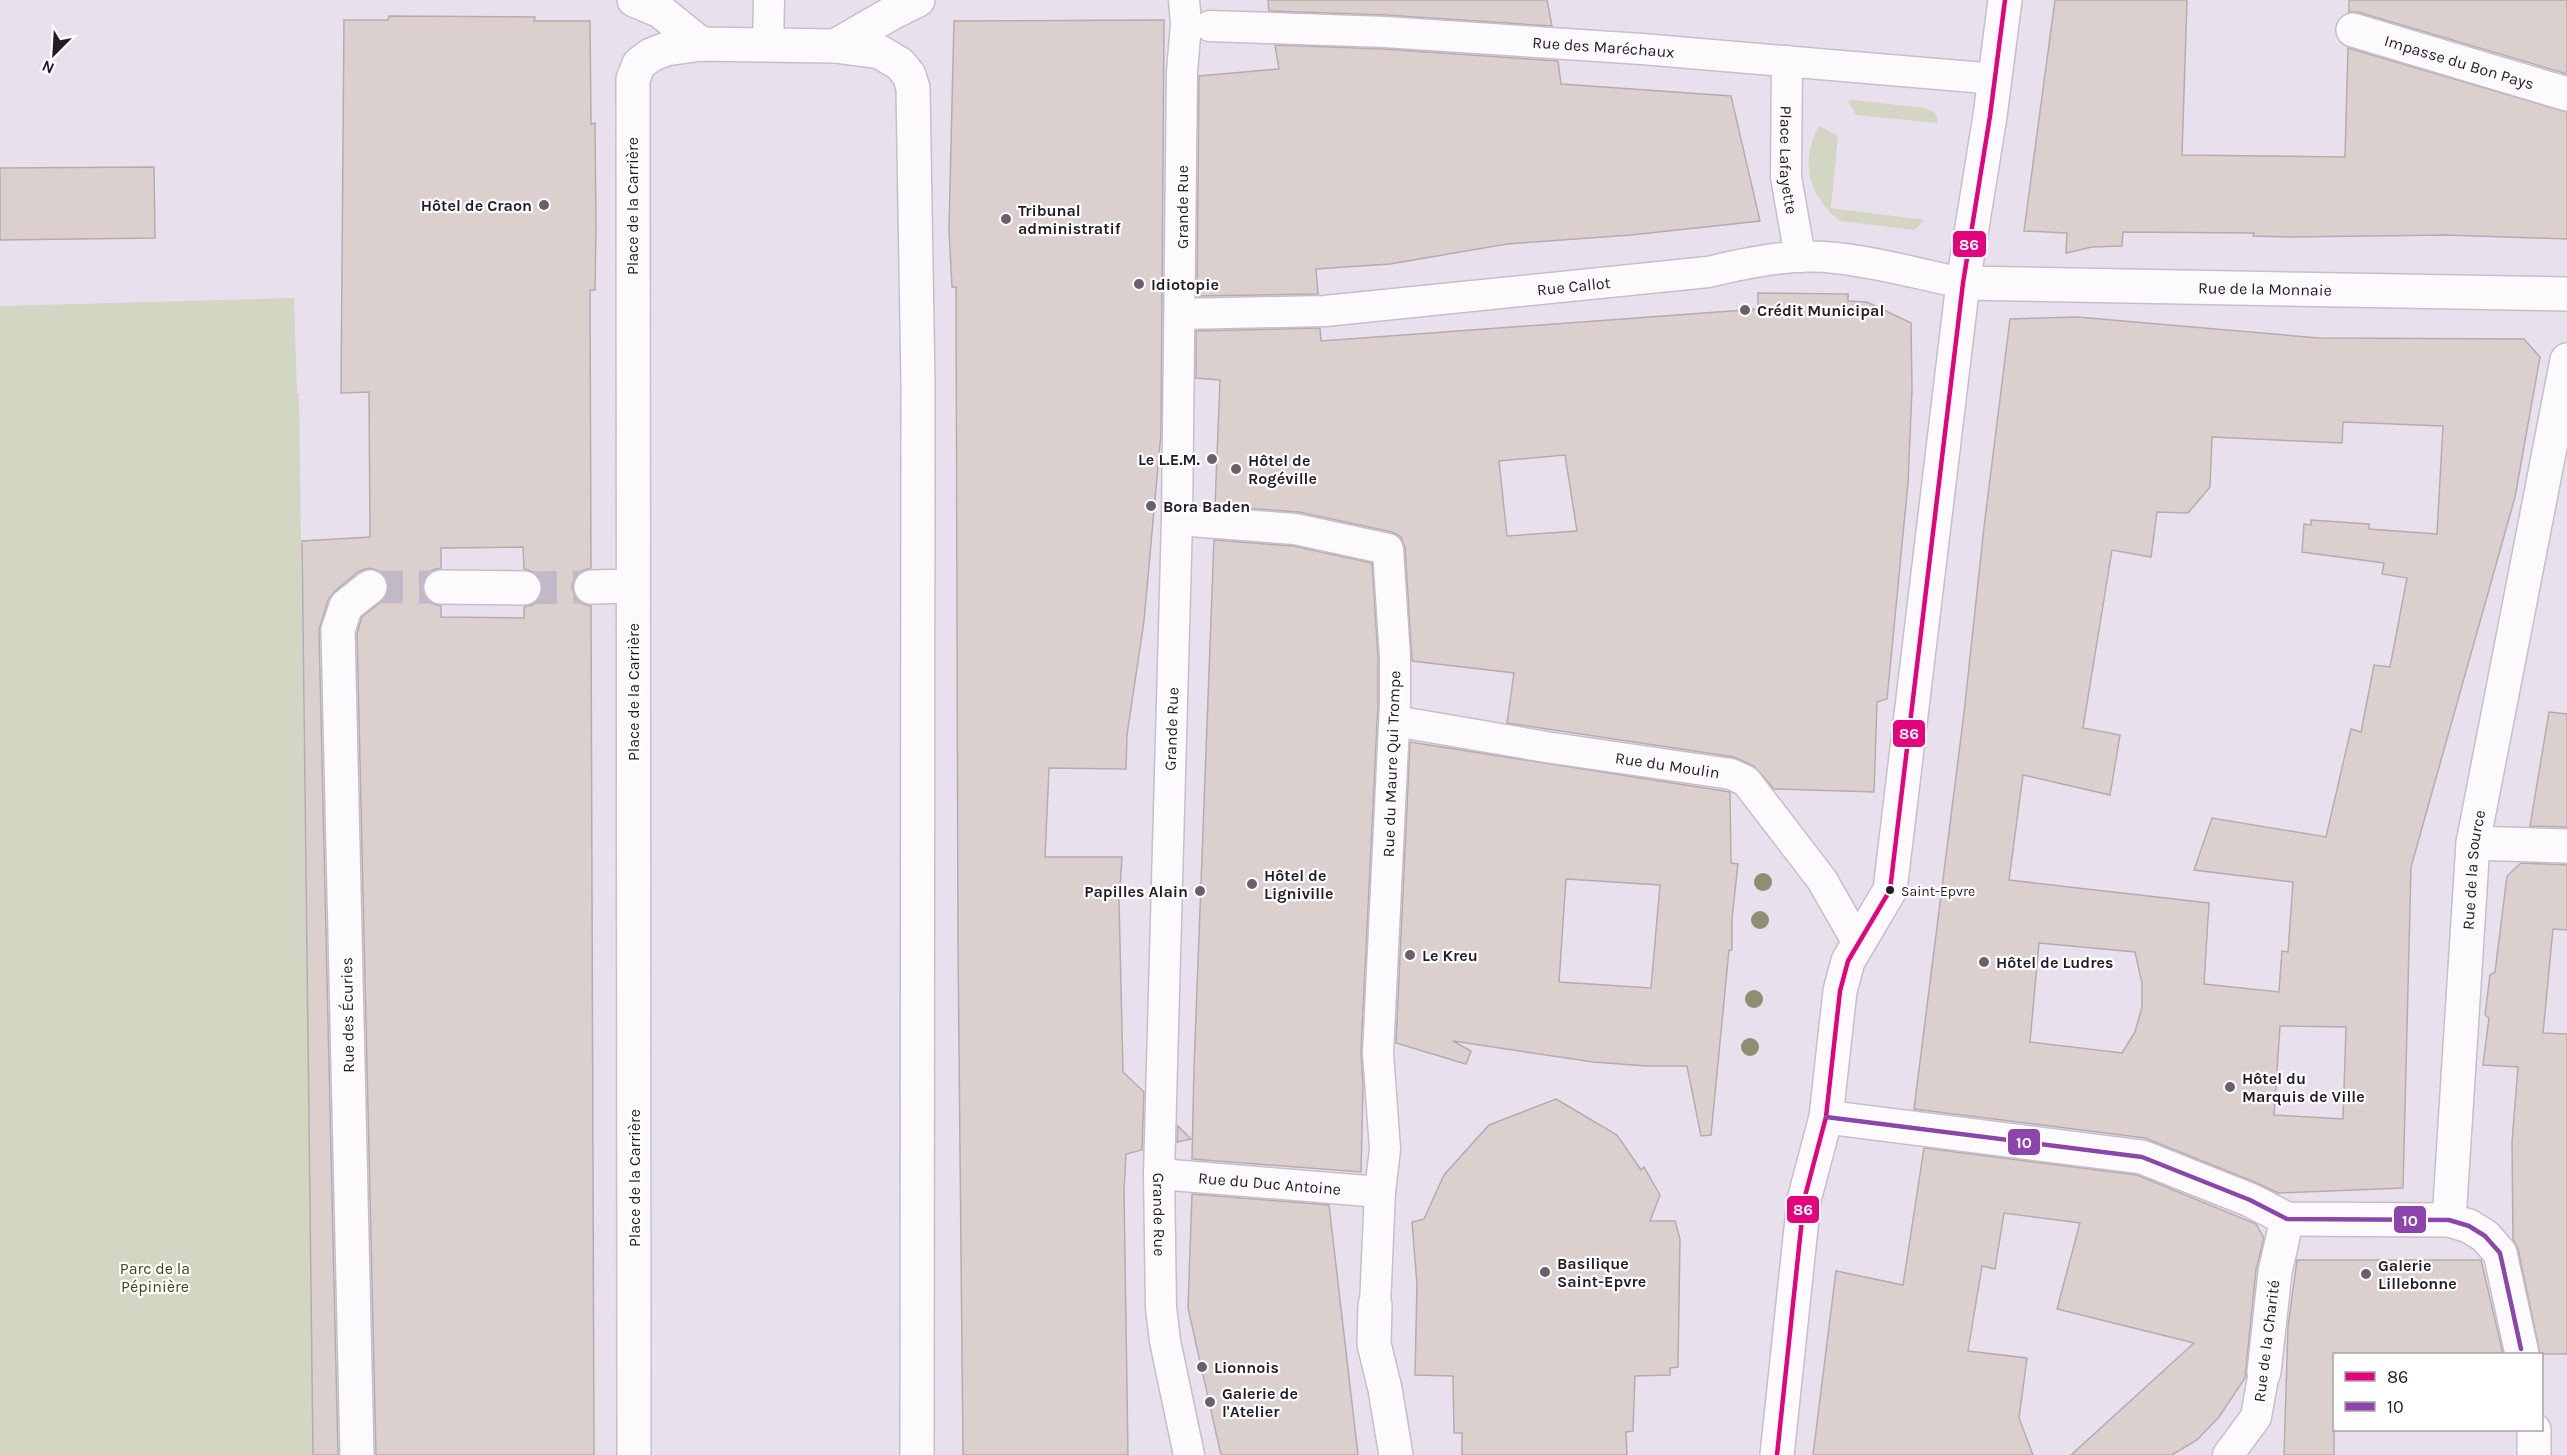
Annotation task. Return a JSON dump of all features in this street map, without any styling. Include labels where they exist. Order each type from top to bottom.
[{"type":"street","points":[[634,0],[660,11],[701,44]]},
{"type":"street","points":[[768,45],[769,0]]},
{"type":"street","points":[[835,46],[918,0]]},
{"type":"street","name":"Grande Rue","points":[[1184,0],[1186,24],[1182,72],[1177,520],[1159,1174],[1161,1307],[1165,1341],[1190,1455]]},
{"type":"street","points":[[1777,1455],[1804,1200],[1826,1117],[1840,991],[1848,961],[1890,890],[1963,283],[1996,79],[2005,0]]},
{"type":"street","name":"Rue des Maréchaux","points":[[1210,26],[1385,33],[1787,61],[1996,79]]},
{"type":"street","name":"Impasse du Bon Pays","points":[[2353,30],[2567,94]]},
{"type":"street","name":"Place de la Carrière","points":[[634,1455],[633,78],[639,64],[651,55],[666,49],[701,44],[835,46],[880,52],[900,64],[909,75],[913,88],[918,384],[917,1455]]},
{"type":"street","name":"Place Lafayette","points":[[1787,61],[1786,177],[1800,257]]},
{"type":"street","name":"Rue Callot","points":[[1181,314],[1325,311],[1708,272],[1757,261],[1800,257],[1837,258],[1963,283]]},
{"type":"street","name":"Rue de la Monnaie","points":[[1963,283],[2567,294]]},
{"type":"street","name":"Rue de la Source","points":[[2449,1220],[2473,843],[2567,360]]},
{"type":"street","name":"Rue du Maure Qui Trompe","points":[[1177,520],[1295,529],[1388,549],[1395,657],[1395,721],[1378,1053],[1385,1149],[1380,1192],[1375,1305]]},
{"type":"street","points":[[591,587],[632,586]]},
{"type":"street","name":"Rue des Écuries","points":[[357,1455],[338,630],[346,606],[370,587]]},
{"type":"street","points":[[441,587],[524,588]]},
{"type":"street","name":"Rue du Moulin","points":[[1395,721],[1546,747],[1731,774],[1746,781],[1822,880],[1858,943]]},
{"type":"street","points":[[2473,843],[2567,846]]},
{"type":"street","points":[[1826,1117],[2142,1157],[2250,1200],[2287,1220],[2449,1220],[2469,1226],[2485,1236],[2500,1253],[2522,1353]]},
{"type":"street","name":"Rue du Duc Antoine","points":[[1159,1174],[1380,1192]]},
{"type":"street","name":"Rue de la Charité","points":[[2228,1455],[2256,1417],[2264,1372],[2275,1272],[2287,1220]]},
{"type":"street","points":[[1375,1305],[1374,1344],[1385,1389],[1396,1455]]},
{"type":"street","points":[[2534,1431],[2534,1455]]},
{"type":"green space","points":[[1848,101],[1925,108],[1934,112],[1937,123],[1856,115]]},
{"type":"green space","points":[[1819,126],[1838,136],[1831,208],[1925,220],[1914,230],[1840,221],[1821,201],[1810,178],[1809,152]]},
{"type":"green space","name":"Parc de la Pépinière","points":[[294,298],[297,393],[299,393],[313,1455],[0,1455],[0,306]]},
{"type":"building","points":[[1268,0],[1547,0],[1552,26],[1386,15],[1269,11]]},
{"type":"building","points":[[2055,0],[2187,0],[2182,155],[2345,157],[2348,48],[2567,112],[2567,239],[2446,235],[2292,237],[2253,236],[2254,233],[2123,232],[2122,246],[2092,247],[2066,253],[2067,233],[2024,231]]},
{"type":"building","points":[[2349,0],[2567,0],[2567,74],[2358,12],[2349,12]]},
{"type":"building","points":[[389,16],[535,17],[534,21],[590,21],[591,124],[595,123],[596,227],[595,290],[590,290],[591,568],[581,571],[574,579],[572,587],[575,597],[583,604],[591,606],[594,1455],[376,1455],[357,633],[362,617],[382,601],[389,585],[384,575],[368,568],[358,572],[334,592],[328,600],[319,630],[338,1455],[313,1455],[302,541],[370,537],[369,392],[341,393],[344,20],[388,20]],"holes":[[[523,547],[524,569],[534,572],[541,579],[543,588],[540,598],[533,605],[524,607],[524,618],[441,617],[441,606],[431,603],[424,596],[422,586],[425,577],[432,570],[441,568],[441,548]]]},
{"type":"building","points":[[1164,20],[1161,433],[1144,621],[1127,735],[1126,769],[1049,768],[1045,857],[1122,857],[1119,902],[1123,1072],[1144,1092],[1142,1150],[1126,1154],[1124,1191],[1128,1455],[963,1455],[958,946],[956,287],[952,287],[949,230],[954,21]]},
{"type":"building","points":[[1275,45],[1384,49],[1558,61],[1561,84],[1731,96],[1760,221],[1631,235],[1507,244],[1390,264],[1316,269],[1318,294],[1197,296],[1199,76],[1279,69]]},
{"type":"building","points":[[154,167],[155,238],[0,240],[0,168]]},
{"type":"building","points":[[1758,293],[1848,294],[1848,301],[1867,302],[1911,323],[1912,389],[1908,483],[1887,699],[1877,702],[1874,792],[1774,789],[1754,766],[1734,757],[1507,723],[1514,673],[1412,661],[1405,548],[1401,537],[1392,532],[1299,512],[1215,506],[1220,380],[1196,378],[1196,331],[1320,328],[1321,341],[1758,309]],"holes":[[[1565,455],[1577,531],[1507,536],[1499,461]]]},
{"type":"building","points":[[2077,317],[2319,338],[2524,339],[2540,357],[2515,497],[2411,867],[2403,1188],[2278,1193],[2145,1138],[1914,1109],[1964,713],[2010,319]],"holes":[[[2343,422],[2443,426],[2437,534],[2369,529],[2369,524],[2311,520],[2311,525],[2304,524],[2302,552],[2384,563],[2382,574],[2407,578],[2390,667],[2374,665],[2361,732],[2351,729],[2326,837],[2212,818],[2194,870],[2293,882],[2288,952],[2282,951],[2279,992],[2204,984],[2209,903],[2009,880],[2023,775],[2110,795],[2120,735],[2083,728],[2112,550],[2151,557],[2157,512],[2188,513],[2210,487],[2212,437],[2342,443]],[[2039,943],[2135,952],[2142,983],[2142,1007],[2135,1032],[2122,1053],[2030,1042]],[[2280,1026],[2346,1027],[2343,1119],[2274,1115]]]},
{"type":"building","points":[[1214,540],[1293,546],[1372,563],[1378,658],[1378,704],[1361,1052],[1363,1086],[1361,1172],[1192,1159]]},
{"type":"building","points":[[2549,712],[2567,714],[2567,827],[2530,826]]},
{"type":"building","points":[[1410,742],[1730,792],[1731,863],[1738,864],[1732,918],[1732,950],[1729,950],[1711,1135],[1701,1136],[1687,1066],[1593,1062],[1453,1041],[1471,1051],[1466,1064],[1396,1043]],"holes":[[[1566,879],[1660,885],[1651,988],[1559,982]]]},
{"type":"building","points":[[2521,863],[2567,865],[2567,930],[2553,929],[2543,1033],[2567,1034],[2567,1354],[2540,1353],[2518,1249],[2513,1239],[2512,1142],[2518,1067],[2483,1065],[2489,1018],[2485,1015],[2490,975],[2495,972],[2507,876]]},
{"type":"building","name":"Basilique Saint-Epvre","points":[[1556,1099],[1617,1135],[1641,1170],[1644,1167],[1660,1195],[1650,1221],[1675,1221],[1680,1239],[1678,1367],[1670,1368],[1670,1375],[1635,1376],[1633,1431],[1626,1432],[1627,1455],[1462,1455],[1462,1433],[1454,1433],[1453,1376],[1415,1375],[1417,1285],[1412,1222],[1424,1219],[1444,1175],[1489,1125]]},
{"type":"building","points":[[1178,1126],[1191,1139],[1177,1142]]},
{"type":"building","points":[[1924,1148],[2137,1175],[2256,1224],[2264,1238],[2256,1270],[2245,1378],[2219,1417],[2197,1440],[2172,1455],[2071,1455],[2194,1343],[2057,1309],[2080,1223],[2004,1213],[1995,1269],[1982,1266],[1968,1351],[2027,1358],[2019,1418],[2033,1455],[1813,1455],[1836,1271],[1903,1285]]},
{"type":"building","points":[[1192,1194],[1329,1205],[1358,1455],[1221,1455],[1188,1308]]},
{"type":"building","points":[[2297,1260],[2481,1260],[2503,1353],[2333,1353],[2334,1455],[2284,1455],[2288,1327]]},
{"type":"tunnel","points":[[370,587],[441,587]]},
{"type":"tunnel","points":[[524,588],[591,587]]},
{"type":"transit line","name":"86","points":[[1777,1455],[1804,1200],[1826,1117],[1840,991],[1848,961],[1890,890],[1963,283],[1990,116],[2005,0]]},
{"type":"transit line","name":"10","points":[[1826,1117],[2142,1157],[2250,1200],[2287,1219],[2449,1220],[2469,1226],[2485,1236],[2500,1253],[2521,1349]]},
{"type":"place","name":"Hôtel de Craon","points":[[544,205]]},
{"type":"place","name":"Tribunal administratif","points":[[1006,219]]},
{"type":"place","name":"Idiotopie","points":[[1139,284]]},
{"type":"place","name":"Crédit Municipal","points":[[1745,310]]},
{"type":"place","name":"Le L.E.M.","points":[[1212,459]]},
{"type":"place","name":"Hôtel de Rogéville","points":[[1236,469]]},
{"type":"place","name":"Bora Baden","points":[[1151,506]]},
{"type":"place","name":"Hôtel de Ligniville","points":[[1252,884]]},
{"type":"place","name":"Saint-Epvre","points":[[1890,890]]},
{"type":"place","name":"Papilles Alain","points":[[1200,891]]},
{"type":"place","name":"Le Kreu","points":[[1410,955]]},
{"type":"place","name":"Hôtel de Ludres","points":[[1984,962]]},
{"type":"place","name":"Hôtel du Marquis de Ville","points":[[2230,1087]]},
{"type":"place","name":"Basilique Saint-Epvre","points":[[1545,1272]]},
{"type":"place","name":"Galerie Lillebonne","points":[[2366,1274]]},
{"type":"place","name":"Lionnois","points":[[1202,1367]]},
{"type":"place","name":"Galerie de l'Atelier","points":[[1210,1402]]}]
